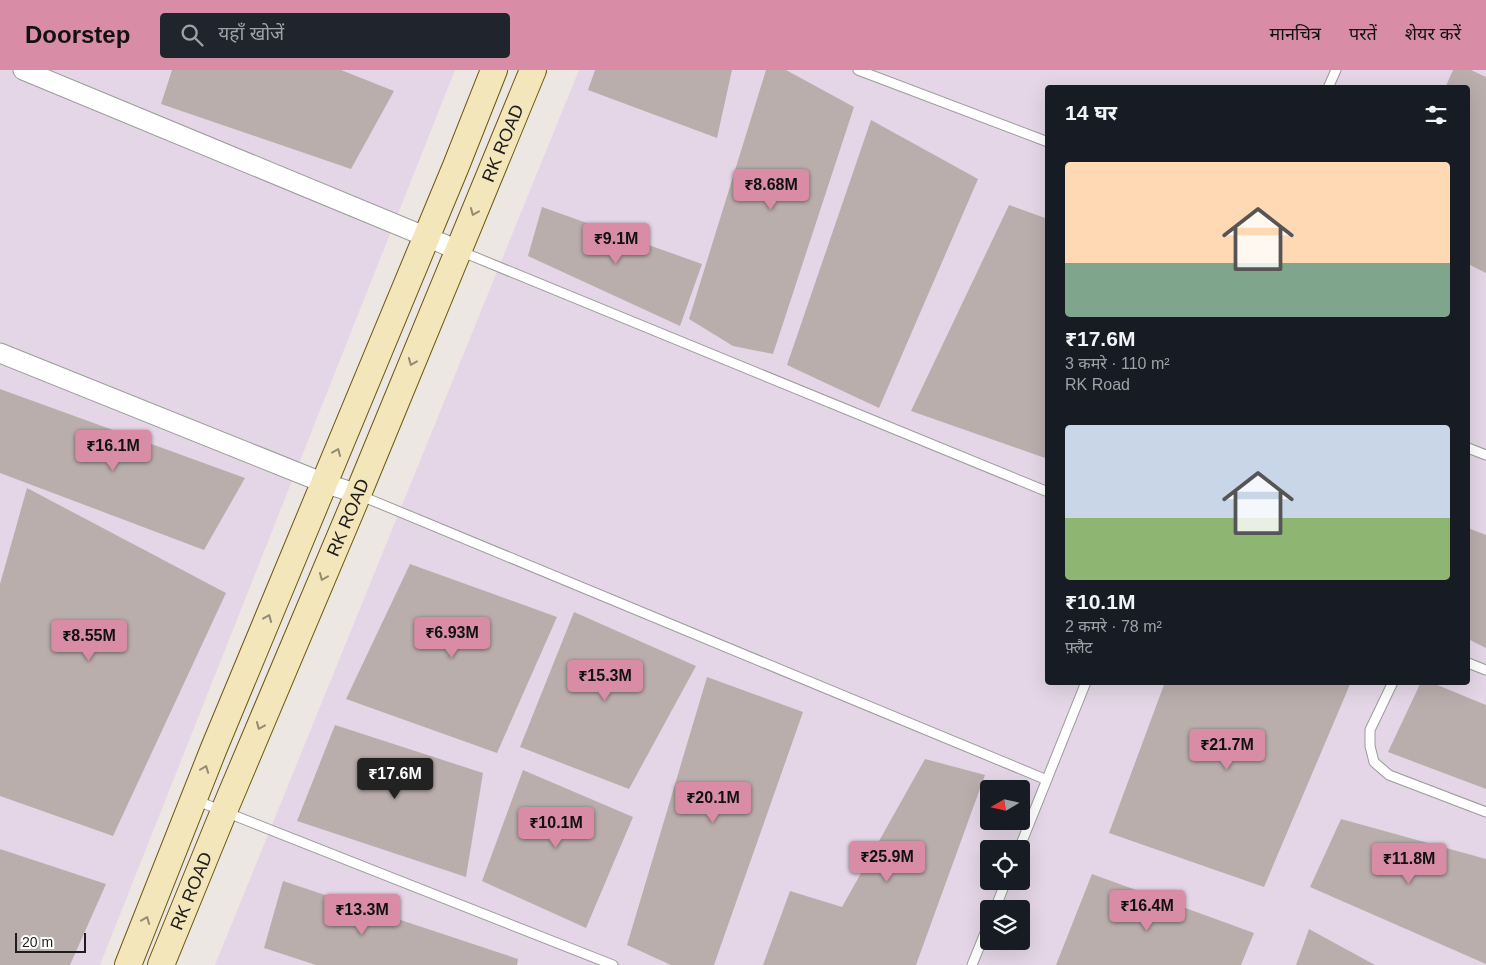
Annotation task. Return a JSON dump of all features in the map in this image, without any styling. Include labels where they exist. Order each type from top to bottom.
[{"type":"street","points":[[23,70],[458,250]]},
{"type":"street","name":"RK ROAD","points":[[128,965],[194,799],[494,70]]},
{"type":"street","name":"RK ROAD","points":[[161,965],[533,70]]},
{"type":"street","points":[[0,353],[324,483],[358,494]]},
{"type":"lane","points":[[858,70],[1045,141]]},
{"type":"lane","points":[[1329,85],[1336,70]]},
{"type":"lane","points":[[458,250],[1045,491]]},
{"type":"lane","points":[[1470,449],[1486,455]]},
{"type":"lane","points":[[358,494],[1047,780]]},
{"type":"lane","points":[[1470,664],[1486,670]]},
{"type":"lane","points":[[1023,840],[1085,685]]},
{"type":"lane","points":[[1392,685],[1370,730],[1370,746],[1374,762],[1389,775],[1486,812]]},
{"type":"lane","points":[[194,799],[598,962],[613,965]]},
{"type":"lane","points":[[972,965],[980,945]]},
{"type":"shaded area","points":[[0,70],[455,70],[100,965],[0,965]]},
{"type":"shaded area","points":[[579,70],[1486,70],[1486,965],[215,965]]},
{"type":"building","points":[[172,70],[341,70],[394,91],[351,169],[161,104]]},
{"type":"building","points":[[595,70],[732,70],[717,138],[588,90]]},
{"type":"building","points":[[766,70],[786,70],[854,107],[773,354],[733,346],[689,319]]},
{"type":"building","points":[[1453,70],[1471,70],[1486,77],[1486,273],[1470,265],[1470,85],[1446,85]]},
{"type":"building","points":[[871,120],[978,179],[879,408],[787,365]]},
{"type":"building","points":[[1009,205],[1045,218],[1045,458],[911,411]]},
{"type":"building","points":[[542,207],[702,264],[680,326],[528,256]]},
{"type":"building","points":[[0,389],[245,478],[204,550],[0,473]]},
{"type":"building","points":[[27,488],[226,593],[113,836],[0,796],[0,584]]},
{"type":"building","points":[[1470,529],[1486,535],[1486,648],[1470,640]]},
{"type":"building","points":[[410,564],[557,617],[497,753],[346,699]]},
{"type":"building","points":[[574,612],[696,666],[629,789],[520,747]]},
{"type":"building","points":[[707,677],[803,712],[714,965],[671,965],[627,945]]},
{"type":"building","points":[[1164,685],[1350,685],[1264,887],[1109,833]]},
{"type":"building","points":[[1420,685],[1437,685],[1486,705],[1486,789],[1388,752]]},
{"type":"building","points":[[335,725],[483,773],[466,877],[297,821]]},
{"type":"building","points":[[925,759],[985,775],[983,780],[980,780],[980,789],[916,965],[763,965],[790,891],[842,907]]},
{"type":"building","points":[[523,770],[633,817],[586,928],[482,881]]},
{"type":"building","points":[[1341,819],[1486,859],[1486,964],[1310,887]]},
{"type":"building","points":[[0,849],[106,884],[70,965],[0,965]]},
{"type":"building","points":[[1092,874],[1254,933],[1241,965],[1056,965]]},
{"type":"building","points":[[283,881],[518,959],[517,965],[316,965],[264,948]]},
{"type":"building","points":[[1309,929],[1375,965],[1296,965]]}]
